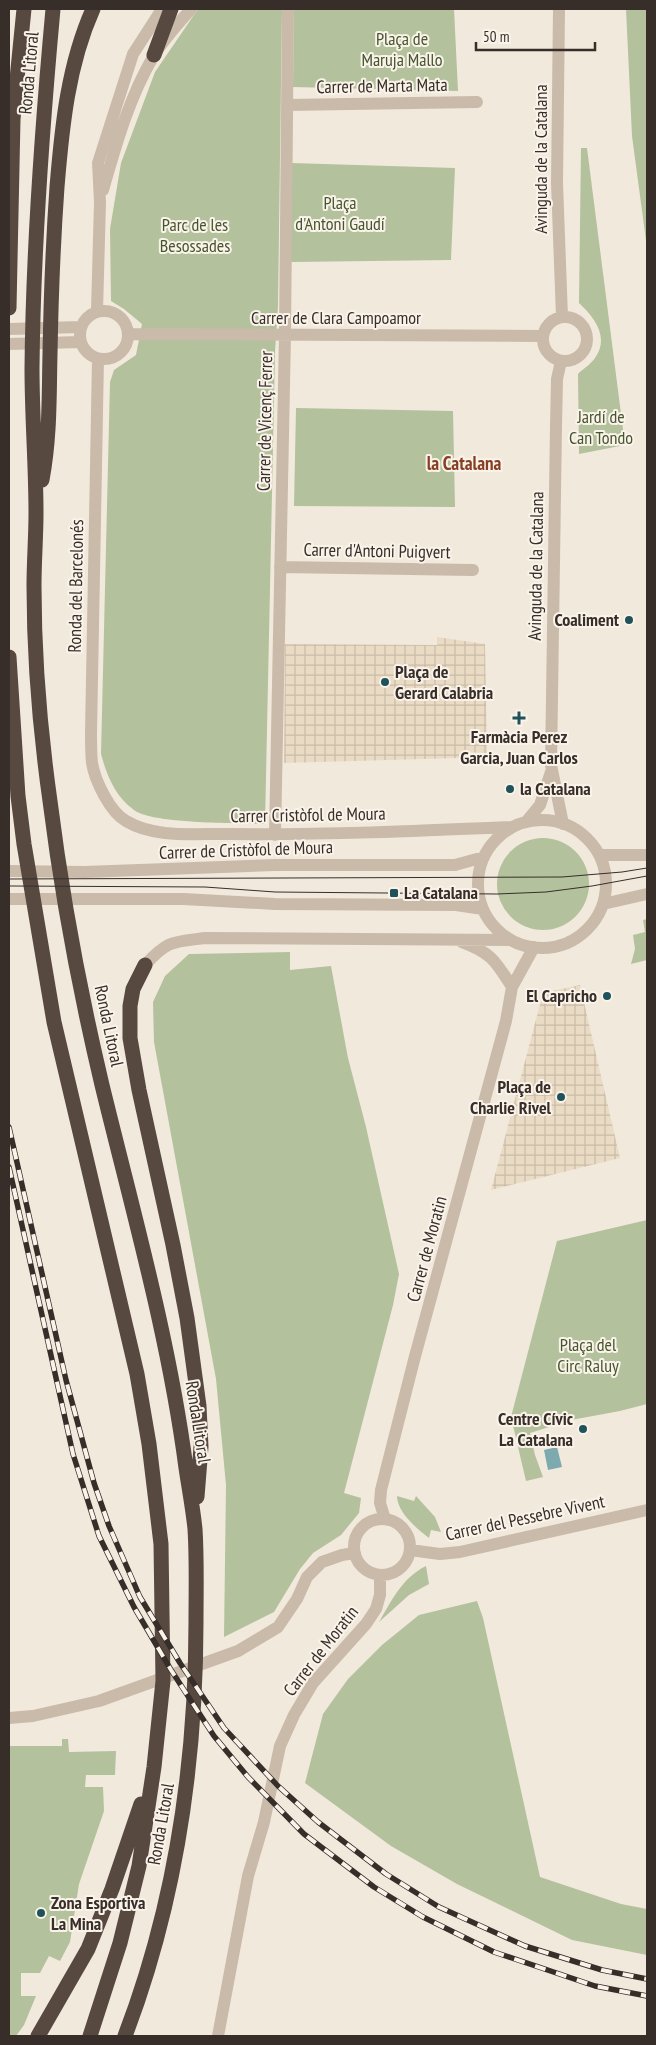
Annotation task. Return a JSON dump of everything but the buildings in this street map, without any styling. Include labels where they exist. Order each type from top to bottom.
[{"type":"highway","name":"Ronda Litoral","points":[[9,308],[13,119],[24,9]]},
{"type":"highway","name":"Ronda Litoral","points":[[53,9],[44,114],[35,262],[32,371],[36,513],[34,588],[39,694],[49,799],[68,918],[102,1082],[169,1365],[182,1434],[194,1526],[196,1580],[196,1677],[188,1775],[172,1871],[152,1953],[125,2036]]},
{"type":"highway","points":[[36,513],[49,420],[52,250],[61,137],[66,98],[80,43],[93,9]]},
{"type":"highway","points":[[154,55],[171,9]]},
{"type":"highway","name":"Ronda Litoral","points":[[9,656],[18,796],[24,844],[54,1022],[137,1374],[156,1493],[162,1573],[163,1681],[154,1767],[138,1866],[120,1943],[90,2036]]},
{"type":"highway","points":[[9,767],[18,796]]},
{"type":"highway","points":[[145,965],[133,989],[130,1006],[130,1038],[139,1090],[175,1254],[199,1406],[201,1446],[194,1526]]},
{"type":"highway","points":[[38,2036],[88,1949],[112,1889],[154,1767]]},
{"type":"street","points":[[98,311],[100,202],[98,162],[133,54],[162,9]]},
{"type":"street","points":[[100,202],[116,142],[139,82],[154,55],[191,9]]},
{"type":"street","name":"Carrer de Vicenç Ferrer","points":[[275,834],[285,335],[288,9]]},
{"type":"street","name":"Avinguda de la Catalana","points":[[550,9],[559,30]]},
{"type":"street","name":"Avinguda de la Catalana","points":[[559,9],[557,183],[562,317]]},
{"type":"street","name":"Avinguda de la Catalana","points":[[559,30],[568,9]]},
{"type":"street","name":"Carrer de Marta Mata","points":[[287,105],[477,102]]},
{"type":"street","points":[[106,310],[115,313],[123,320],[128,334],[125,348],[118,355],[110,359],[98,359],[88,354],[80,342],[80,327],[88,316],[98,311],[106,310]]},
{"type":"street","points":[[562,317],[570,317],[583,326],[588,340],[582,354],[568,362],[554,359],[545,350],[543,336],[549,323],[562,317]]},
{"type":"street","points":[[9,329],[80,327]]},
{"type":"street","name":"Carrer de Clara Campoamor","points":[[128,334],[543,336]]},
{"type":"street","points":[[9,344],[80,342]]},
{"type":"street","name":"Ronda del Barcelonés","points":[[98,359],[91,741],[92,765],[102,792],[112,808]]},
{"type":"street","name":"Avinguda de la Catalana","points":[[561,361],[557,379],[551,772],[563,824]]},
{"type":"street","name":"Carrer d'Antoni Puigvert","points":[[280,567],[473,570]]},
{"type":"street","name":"Avinguda de la Catalana","points":[[526,822],[540,805],[551,772]]},
{"type":"street","name":"Carrer Cristòfol de Moura","points":[[112,808],[124,820],[146,830],[179,833],[319,835],[512,827]]},
{"type":"street","points":[[145,965],[159,950],[172,942],[205,938],[510,940],[534,948],[568,943],[583,933],[595,920],[603,904],[606,888],[605,871],[599,855],[588,840],[574,828],[541,820],[526,822],[512,827],[495,840],[484,857],[479,874],[478,892],[483,909],[494,926],[510,940]]},
{"type":"street","points":[[599,855],[647,855]]},
{"type":"street","name":"Carrer de Cristòfol de Moura","points":[[9,871],[84,872],[275,865],[455,865],[484,857]]},
{"type":"street","points":[[603,904],[647,894]]},
{"type":"street","points":[[9,899],[183,899],[275,904],[456,905],[483,909]]},
{"type":"street","points":[[455,939],[477,947],[492,957],[512,987]]},
{"type":"street","name":"Carrer de Moratin","points":[[385,1519],[380,1503],[385,1473],[508,1015],[512,987],[534,948]]},
{"type":"street","name":"Carrer del Pessebre Vivent","points":[[410,1550],[440,1554],[460,1552],[647,1510]]},
{"type":"street","points":[[385,1519],[394,1522],[406,1533],[410,1550],[408,1558],[396,1571],[380,1575],[364,1568],[355,1553],[355,1540],[361,1528],[372,1521],[385,1519]]},
{"type":"street","points":[[9,1718],[33,1716],[73,1708],[124,1693],[238,1651],[278,1627],[298,1599],[307,1577],[322,1562],[355,1553]]},
{"type":"street","name":"Carrer de Moratin","points":[[218,2036],[246,1885],[264,1822],[280,1746],[294,1715],[313,1683],[366,1624],[376,1609],[380,1595],[380,1575]]},
{"type":"green space","name":"Parc de les Besossades","points":[[198,9],[282,9],[278,306],[275,352],[265,824],[196,822],[144,815],[134,810],[117,792],[109,778],[101,754],[110,382],[114,370],[136,355],[142,324],[111,301],[110,229],[121,163],[155,72]]},
{"type":"green space","name":"Plaça de Maruja Mallo","points":[[294,9],[454,9],[458,91],[293,87]]},
{"type":"green space","points":[[626,9],[647,9],[647,248],[632,136]]},
{"type":"green space","name":"Jardí de Can Tondo","points":[[581,148],[587,148],[625,445],[579,454],[578,374],[595,358],[601,343],[595,321],[579,303]]},
{"type":"green space","name":"Plaça d'Antoni Gaudí","points":[[291,163],[455,168],[451,260],[291,262]]},
{"type":"green space","points":[[296,408],[453,411],[455,507],[294,506]]},
{"type":"green space","points":[[543,838],[561,841],[576,851],[586,866],[589,884],[586,902],[576,917],[561,927],[543,930],[525,927],[510,917],[500,902],[497,884],[500,866],[510,851],[525,841]]},
{"type":"green space","points":[[647,919],[647,960],[631,964],[635,949],[633,935],[645,932],[643,920]]},
{"type":"green space","points":[[290,952],[290,970],[331,966],[348,1058],[366,1127],[399,1274],[393,1305],[344,1493],[361,1498],[359,1513],[341,1535],[313,1553],[300,1569],[274,1612],[224,1637],[226,1485],[216,1379],[154,1042],[153,1002],[165,976],[189,954]]},
{"type":"green space","name":"Plaça del Circ Raluy","points":[[647,1220],[647,1404],[571,1420],[530,1433],[543,1477],[526,1481],[511,1417],[557,1241]]},
{"type":"green space","points":[[397,1496],[414,1501],[416,1496],[435,1517],[441,1532],[431,1530],[429,1538],[424,1534],[404,1514],[400,1508]]},
{"type":"green space","points":[[426,1566],[429,1584],[409,1595],[379,1622],[404,1583]]},
{"type":"green space","points":[[477,1601],[483,1618],[540,1877],[621,1904],[647,1909],[647,1955],[572,1940],[457,1884],[391,1846],[305,1783],[323,1714],[348,1679],[382,1645],[419,1615]]},
{"type":"green space","name":"Zona Esportiva La Mina","points":[[62,1739],[68,1739],[69,1752],[116,1751],[115,1775],[86,1775],[85,1787],[103,1787],[104,1811],[79,1884],[70,1942],[60,1961],[49,1956],[40,1973],[21,1973],[21,1996],[36,1996],[24,2025],[16,2036],[9,2036],[9,1746],[62,1746]]},
{"type":"shaded area","name":"Plaça de Gerard Calabria","points":[[437,637],[485,644],[487,753],[461,752],[460,758],[284,763],[285,644],[437,645]]},
{"type":"shaded area","name":"Plaça de Charlie Rivel","points":[[580,985],[620,1158],[491,1190],[543,993]]},
{"type":"water","points":[[557,1447],[562,1467],[548,1470],[544,1450]]},
{"type":"tram line","points":[[9,879],[562,877],[647,868]]},
{"type":"tram line","points":[[9,886],[205,887],[275,892],[497,894],[546,892],[647,876]]},
{"type":"railway","points":[[9,1127],[66,1380],[94,1483],[109,1526],[140,1597],[180,1663],[224,1728],[278,1786],[318,1822],[386,1874],[439,1907],[525,1946],[602,1970],[647,1979]]},
{"type":"railway","points":[[9,1167],[73,1454],[99,1536],[134,1607],[171,1670],[214,1736],[248,1777],[304,1834],[374,1887],[423,1917],[494,1952],[595,1986],[647,1996]]},
{"type":"place","name":"Coaliment","points":[[629,620]]},
{"type":"place","name":"Plaça de Gerard Calabria","points":[[385,682]]},
{"type":"place","name":"Farmàcia Perez Garcia, Juan Carlos","points":[[519,718]]},
{"type":"place","name":"la Catalana","points":[[510,789]]},
{"type":"place","name":"La Catalana","points":[[394,893]]},
{"type":"place","name":"El Capricho","points":[[607,996]]},
{"type":"place","name":"Plaça de Charlie Rivel","points":[[561,1097]]},
{"type":"place","name":"Centre Cívic La Catalana","points":[[583,1429]]},
{"type":"place","name":"Zona Esportiva La Mina","points":[[41,1913]]},
{"type":"district","name":"la Catalana","points":[[464,463]]}]
